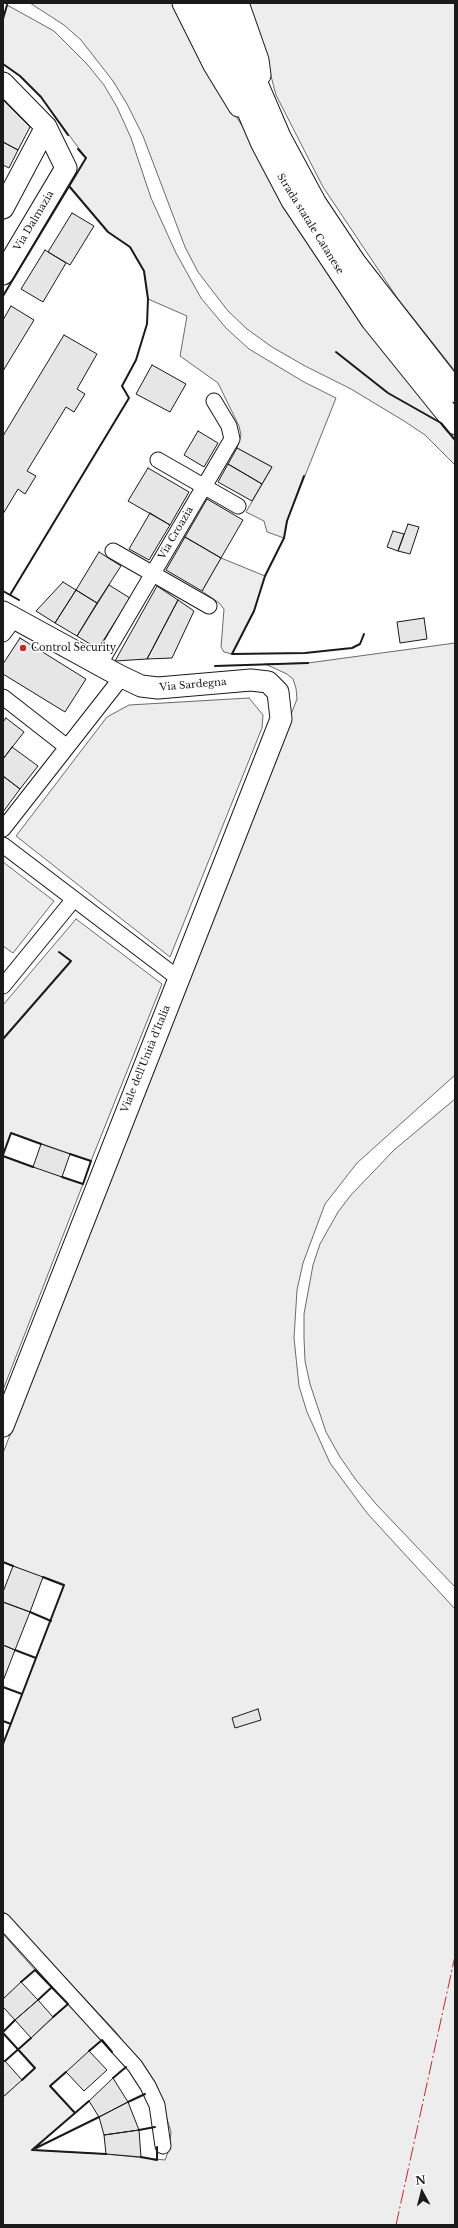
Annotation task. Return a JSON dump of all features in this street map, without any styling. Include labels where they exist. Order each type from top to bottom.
[{"type":"main road","name":"Strada statale Catanese","points":[[202,3],[262,143],[292,200],[363,308],[455,423]]},
{"type":"main road","name":"Strada statale Catanese","points":[[222,3],[264,103],[315,203],[355,263],[455,391]]},
{"type":"street","points":[[184,3],[214,66],[262,143]]},
{"type":"street","points":[[238,3],[258,60],[264,103]]},
{"type":"street","points":[[3,83],[46,127],[3,208]]},
{"type":"street","name":"Via Dalmazia","points":[[3,274],[66,168],[46,127]]},
{"type":"street","name":"Via Croazia","points":[[100,665],[203,486],[232,439],[229,426],[214,401]]},
{"type":"street","points":[[158,460],[238,506]]},
{"type":"street","points":[[113,551],[209,606]]},
{"type":"street","name":"Via Sardegna","points":[[7,621],[141,686],[158,688],[250,680],[268,682],[278,692]]},
{"type":"street","points":[[3,829],[122,677]]},
{"type":"street","name":"Viale dell'Unità d'Italia","points":[[3,1426],[280,719],[278,692]]},
{"type":"street","points":[[3,697],[67,747]]},
{"type":"street","points":[[3,846],[178,978]]},
{"type":"street","points":[[3,986],[74,899]]},
{"type":"street","points":[[3,1921],[135,2066],[148,2086],[157,2105],[163,2146]]},
{"type":"shaded area","points":[[30,3],[178,3],[221,93],[248,135],[295,222],[330,277],[368,330],[455,440],[455,465],[425,435],[351,389],[305,366],[272,347],[247,329],[228,311],[198,272],[185,247],[143,136],[127,104],[113,81],[81,40],[64,25]]},
{"type":"shaded area","points":[[246,3],[455,3],[455,371],[398,299],[323,187],[276,95],[267,61]]},
{"type":"shaded area","points":[[7,5],[54,31],[87,64],[104,85],[117,107],[131,138],[151,198],[176,253],[201,298],[226,328],[249,349],[304,382],[336,398],[287,521],[284,538],[267,532],[264,521],[246,512],[272,467],[237,448],[241,435],[239,426],[218,383],[180,356],[187,316],[148,299],[144,271],[130,247],[108,232],[69,186],[86,158],[41,97],[20,76],[3,64],[3,19]]},
{"type":"shaded area","points":[[221,558],[265,576],[254,611],[232,654],[224,652],[221,647],[224,609],[219,603],[202,591]]},
{"type":"shaded area","points":[[455,643],[455,1075],[357,1163],[325,1204],[303,1263],[297,1290],[294,1338],[299,1386],[307,1412],[330,1463],[367,1513],[455,1609],[455,2225],[3,2225],[3,2097],[34,2068],[18,2050],[68,2004],[102,2040],[51,2086],[75,2113],[33,2150],[106,2154],[165,2160],[169,2150],[171,2132],[157,2086],[116,2032],[3,1911],[3,1744],[64,1586],[3,1562],[3,1453],[297,699],[293,679],[287,674],[265,664],[308,663]]},
{"type":"shaded area","points":[[249,698],[263,715],[262,728],[170,957],[16,836],[107,717],[129,705]]},
{"type":"shaded area","points":[[3,862],[54,901],[13,953],[3,946]]},
{"type":"shaded area","points":[[76,919],[162,984],[91,1161],[11,1133],[3,1155],[3,1005]]},
{"type":"shaded area","points":[[455,1099],[455,1587],[376,1504],[356,1480],[340,1457],[326,1432],[310,1384],[305,1361],[304,1314],[313,1265],[320,1244],[338,1212],[351,1195],[394,1150]]},
{"type":"shaded area","points":[[3,1156],[83,1184],[3,1390]]},
{"type":"shaded area","points":[[3,1934],[35,1970],[3,1999]]},
{"type":"building","points":[[3,100],[30,127],[18,150],[3,142]]},
{"type":"building","points":[[3,142],[18,150],[9,168],[3,165]]},
{"type":"building","points":[[72,213],[94,226],[70,265],[48,252]]},
{"type":"building","points":[[45,250],[66,263],[43,302],[21,289]]},
{"type":"building","points":[[11,306],[34,320],[3,371],[3,320]]},
{"type":"building","points":[[64,335],[97,354],[77,389],[85,394],[74,412],[66,407],[27,471],[36,476],[25,494],[18,489],[3,514],[3,436]]},
{"type":"building","points":[[152,365],[186,384],[170,412],[136,394]]},
{"type":"building","points":[[198,431],[218,443],[204,467],[184,455]]},
{"type":"building","points":[[237,448],[272,467],[262,484],[228,464]]},
{"type":"building","points":[[228,464],[262,484],[252,501],[218,482]]},
{"type":"building","points":[[148,468],[189,492],[170,525],[128,501]]},
{"type":"building","points":[[207,499],[243,520],[221,558],[185,537]]},
{"type":"building","points":[[150,513],[170,525],[149,560],[129,549]]},
{"type":"building","points":[[408,524],[419,527],[410,554],[398,551]]},
{"type":"building","points":[[393,531],[404,534],[398,551],[387,547]]},
{"type":"building","points":[[185,537],[221,558],[202,591],[166,570]]},
{"type":"building","points":[[99,552],[121,566],[97,603],[76,590]]},
{"type":"building","points":[[63,582],[76,590],[55,623],[36,611]]},
{"type":"building","points":[[109,585],[130,598],[98,649],[77,636]]},
{"type":"building","points":[[157,586],[178,600],[147,659],[115,661]]},
{"type":"building","points":[[76,590],[97,603],[77,636],[55,623]]},
{"type":"building","points":[[178,600],[194,611],[172,658],[147,659]]},
{"type":"building","points":[[424,618],[427,639],[400,643],[397,622]]},
{"type":"building","points":[[20,638],[86,679],[65,712],[3,674],[3,664]]},
{"type":"building","points":[[6,718],[24,732],[3,759],[3,722]]},
{"type":"building","points":[[12,747],[38,766],[20,789],[3,776],[3,759]]},
{"type":"building","points":[[3,776],[20,789],[3,812]]},
{"type":"building","points":[[41,1144],[70,1154],[62,1177],[33,1167]]},
{"type":"building","points":[[13,1566],[43,1577],[30,1612],[3,1602],[3,1592]]},
{"type":"building","points":[[3,1602],[30,1612],[15,1650],[3,1645]]},
{"type":"building","points":[[3,1645],[15,1650],[3,1681]]},
{"type":"building","points":[[258,1709],[261,1720],[235,1728],[232,1718]]},
{"type":"building","points":[[21,1982],[38,2000],[15,2020],[3,2007],[3,1999]]},
{"type":"building","points":[[38,2000],[53,2017],[31,2038],[15,2020]]},
{"type":"building","points":[[89,2051],[107,2070],[84,2091],[66,2072]]},
{"type":"building","points":[[5,2061],[22,2080],[3,2097],[3,2063]]},
{"type":"building","points":[[113,2078],[128,2102],[99,2117],[89,2101]]},
{"type":"building","points":[[128,2102],[139,2130],[104,2135],[99,2117]]},
{"type":"building","points":[[139,2130],[141,2157],[106,2154],[104,2135]]},
{"type":"wall","points":[[3,19],[7,5]]},
{"type":"wall","points":[[3,64],[20,76],[41,97],[68,135]]},
{"type":"wall","points":[[3,296],[86,158],[78,149]]},
{"type":"wall","points":[[10,595],[129,398],[122,386],[136,360],[147,324],[148,299],[144,271],[130,247],[108,232],[69,186]]},
{"type":"wall","points":[[336,352],[388,393],[441,423],[455,440]]},
{"type":"wall","points":[[304,476],[287,521],[284,538],[265,576],[254,611],[232,654],[305,653],[352,648],[360,644],[364,634]]},
{"type":"wall","points":[[3,591],[19,600]]},
{"type":"wall","points":[[215,666],[308,663]]},
{"type":"wall","points":[[3,1039],[71,961],[59,952]]},
{"type":"wall","points":[[3,1155],[11,1133],[41,1144]]},
{"type":"wall","points":[[62,1177],[83,1184],[91,1161],[70,1154]]},
{"type":"wall","points":[[3,1156],[33,1167]]},
{"type":"wall","points":[[3,1562],[13,1566]]},
{"type":"wall","points":[[3,1744],[64,1585],[43,1577]]},
{"type":"wall","points":[[30,1612],[51,1621]]},
{"type":"wall","points":[[15,1650],[36,1658]]},
{"type":"wall","points":[[3,1687],[22,1694]]},
{"type":"wall","points":[[3,1721],[11,1724]]},
{"type":"wall","points":[[21,1982],[35,1970],[68,2004],[53,2017]]},
{"type":"wall","points":[[38,2000],[52,1987]]},
{"type":"wall","points":[[3,2032],[15,2020]]},
{"type":"wall","points":[[3,2033],[35,2068],[22,2080]]},
{"type":"wall","points":[[5,2061],[31,2038]]},
{"type":"wall","points":[[89,2051],[102,2040],[112,2052]]},
{"type":"wall","points":[[113,2078],[126,2067]]},
{"type":"wall","points":[[66,2072],[50,2086],[75,2113]]},
{"type":"wall","points":[[128,2102],[145,2094]]},
{"type":"wall","points":[[32,2150],[89,2101]]},
{"type":"wall","points":[[36,2148],[99,2117]]},
{"type":"wall","points":[[139,2130],[155,2127]]},
{"type":"wall","points":[[141,2157],[157,2160],[157,2147]]},
{"type":"wall","points":[[33,2150],[106,2154]]},
{"type":"power","points":[[396,2225],[455,1956]]},
{"type":"place","name":"Control Security","points":[[23,648]]}]
